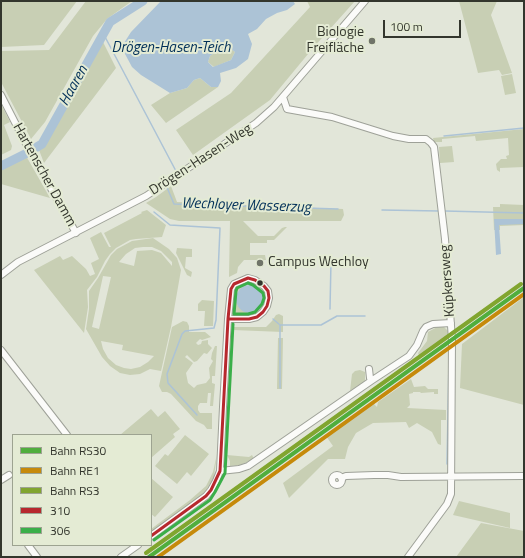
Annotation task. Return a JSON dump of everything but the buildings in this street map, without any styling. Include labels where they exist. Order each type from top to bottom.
[{"type":"street","name":"Drögen-Hasen-Weg","points":[[1,275],[18,262],[146,196],[256,123],[283,97],[365,1]]},
{"type":"street","name":"Hartenscher Damm","points":[[1,95],[25,143],[76,233]]},
{"type":"street","points":[[283,97],[287,110]]},
{"type":"street","name":"Küpkersweg","points":[[274,107],[332,117],[393,136],[409,139],[426,139],[432,143],[434,147],[442,211],[451,323],[451,494],[447,504],[408,557]]},
{"type":"street","points":[[152,535],[206,496],[215,484],[220,471],[228,319],[231,289],[234,284],[248,278],[255,280],[264,286],[268,291],[269,298],[267,306],[263,312],[257,317],[249,319],[228,319]]},
{"type":"street","points":[[220,471],[239,469],[248,466],[409,356],[418,345],[422,331],[426,327],[433,324],[451,323]]},
{"type":"street","points":[[1,350],[66,434]]},
{"type":"street","points":[[369,369],[371,381]]},
{"type":"street","points":[[1,480],[9,475]]},
{"type":"street","points":[[341,478],[346,476],[374,475],[400,477],[524,476]]},
{"type":"street","points":[[29,546],[37,557]]},
{"type":"street","points":[[121,557],[137,546]]},
{"type":"green space","points":[[1,1],[77,1],[44,45],[1,47]]},
{"type":"green space","points":[[86,1],[132,1],[107,19],[93,36],[45,122],[31,139],[1,82],[1,51],[49,50]]},
{"type":"green space","points":[[307,1],[355,1],[313,48],[270,100],[193,155],[176,130],[231,93],[310,7]]},
{"type":"green space","points":[[459,1],[497,1],[491,15],[512,73],[502,75],[499,70],[478,73]]},
{"type":"green space","points":[[102,40],[116,68],[44,163],[39,150],[48,140]]},
{"type":"green space","points":[[222,47],[231,49],[235,52],[231,60],[214,67],[208,62],[210,56]]},
{"type":"green space","points":[[512,74],[516,93],[505,95],[501,76]]},
{"type":"green space","points":[[200,78],[211,87],[218,87],[166,123],[151,105],[170,93],[187,88],[194,80]]},
{"type":"green space","points":[[1,104],[10,122],[4,125],[12,146],[11,150],[1,155]]},
{"type":"green space","points":[[524,129],[524,167],[500,168],[500,172],[497,170],[496,164],[501,159],[507,159],[506,156],[509,155],[508,138],[476,141],[475,136],[442,139],[442,142],[434,142],[433,138]]},
{"type":"green space","points":[[452,146],[454,162],[440,163],[439,147]]},
{"type":"green space","points":[[25,154],[50,198],[1,184],[1,166]]},
{"type":"green space","points":[[171,186],[177,202],[343,209],[344,215],[341,221],[243,221],[258,236],[274,236],[282,228],[287,227],[274,240],[267,240],[267,243],[250,243],[250,255],[265,255],[266,260],[244,260],[238,267],[237,273],[229,277],[230,221],[179,221],[170,219],[146,203]]},
{"type":"green space","points":[[500,204],[524,205],[524,225],[500,226],[500,230],[494,230],[493,207],[500,207]]},
{"type":"green space","points":[[147,210],[166,225],[162,237],[130,240],[116,248],[110,254],[97,277],[87,290],[88,307],[84,333],[34,270],[60,256],[63,260],[72,256],[86,269],[90,276],[95,274],[91,263],[99,259],[90,238],[101,232],[109,247],[111,247],[104,233]]},
{"type":"green space","points":[[153,238],[169,249],[177,258],[181,270],[171,327],[161,371],[150,369],[140,374],[130,375],[120,373],[110,366],[102,357],[86,329],[89,309],[89,291],[111,255],[117,249],[132,241]],"holes":[[[152,247],[161,251],[172,262],[172,266],[161,253],[152,250],[137,251],[134,266],[119,262],[126,254],[135,248]],[[103,276],[111,277],[99,329],[92,327]],[[101,341],[123,345],[122,350],[154,356],[140,367],[131,369],[116,365],[108,358]]]},
{"type":"green space","points":[[177,248],[192,249],[192,257],[186,257],[185,268],[192,272],[191,277],[187,275],[176,253]]},
{"type":"green space","points":[[242,280],[261,283],[269,298],[257,317],[228,319],[231,289]],"holes":[[[247,285],[256,286],[260,289],[264,297],[264,305],[238,306],[236,298],[238,291]]]},
{"type":"green space","points":[[524,297],[524,405],[460,388],[462,344]]},
{"type":"green space","points":[[202,300],[214,301],[213,326],[204,326],[205,311],[198,311],[198,304]]},
{"type":"green space","points":[[279,314],[283,316],[283,332],[233,330],[234,327],[266,327],[276,315]]},
{"type":"green space","points":[[183,321],[187,322],[189,332],[205,332],[211,337],[202,340],[200,339],[196,343],[198,345],[201,344],[202,341],[208,340],[208,344],[212,348],[207,354],[204,353],[197,361],[194,362],[187,355],[185,357],[193,363],[186,373],[188,383],[194,388],[197,385],[206,383],[210,378],[209,368],[213,361],[211,359],[212,353],[215,346],[217,346],[215,376],[212,376],[212,383],[215,384],[213,406],[210,406],[211,393],[208,393],[207,403],[200,403],[198,406],[200,413],[212,413],[212,429],[207,429],[204,425],[196,421],[171,394],[162,392],[159,386],[172,327]]},
{"type":"green space","points":[[437,327],[444,327],[448,331],[448,336],[419,356],[418,353],[427,341],[428,332]]},
{"type":"green space","points":[[278,338],[283,338],[282,389],[277,389]]},
{"type":"green space","points":[[360,370],[365,372],[365,381],[350,391],[352,374],[355,371]]},
{"type":"green space","points":[[411,379],[414,387],[425,386],[428,389],[438,389],[438,394],[434,394],[434,392],[413,392],[409,394],[410,405],[407,408],[446,410],[446,420],[441,420],[441,445],[438,444],[432,432],[417,423],[409,428],[406,422],[373,423],[356,433],[348,447],[345,459],[328,459],[289,498],[283,483],[333,446],[326,436],[373,403],[377,407],[378,402]]},
{"type":"green space","points":[[151,409],[158,417],[165,411],[180,429],[173,434],[175,437],[152,457],[152,434],[121,434]]},
{"type":"green space","points":[[185,435],[209,454],[191,476],[187,472],[177,484],[155,466],[165,454],[168,456]]},
{"type":"green space","points":[[217,454],[214,477],[205,492],[152,532],[152,528],[206,486],[213,472]]},
{"type":"green space","points":[[227,455],[249,457],[252,455],[254,459],[240,465],[230,466],[230,461]]},
{"type":"green space","points":[[152,479],[173,497],[155,517],[152,515]]},
{"type":"green space","points":[[459,501],[510,513],[510,528],[453,515]]},
{"type":"green space","points":[[481,523],[524,531],[524,557],[456,557]]},
{"type":"water","name":"Drögen-Hasen-Teich","points":[[161,1],[293,1],[295,4],[287,10],[266,19],[257,29],[248,34],[252,44],[248,59],[236,68],[220,73],[221,81],[218,87],[211,87],[200,78],[194,80],[187,88],[170,93],[141,75],[132,67],[125,54],[124,43],[131,32]],"holes":[[[222,47],[231,49],[235,52],[231,60],[213,67],[208,62],[210,56]]]},
{"type":"water","points":[[494,219],[524,219],[524,224],[499,225],[501,254],[496,255]]},
{"type":"water","points":[[250,285],[260,289],[264,299],[260,309],[250,313],[240,309],[236,299],[240,289]]},
{"type":"waterway","name":"Haaren","points":[[1,166],[42,144],[110,22],[143,1]]},
{"type":"waterway","name":"Wechloyer Wasserzug","points":[[103,33],[177,173]]},
{"type":"waterway","points":[[444,136],[524,128]]},
{"type":"waterway","name":"Wechloyer Wasserzug","points":[[166,185],[174,204],[338,209]]},
{"type":"waterway","name":"Wechloyer Wasserzug","points":[[382,210],[439,211]]},
{"type":"waterway","name":"Wechloyer Wasserzug","points":[[445,211],[524,213]]},
{"type":"waterway","points":[[154,212],[170,225],[220,228],[216,320],[214,328],[185,331],[182,334],[167,374],[168,383],[197,415]]},
{"type":"waterway","points":[[330,309],[331,261]]},
{"type":"waterway","points":[[280,325],[321,325],[337,316],[365,316]]},
{"type":"waterway","points":[[273,319],[280,325],[280,388]]},
{"type":"waterway","points":[[447,464],[449,360]]},
{"type":"rail line","name":"RS3","points":[[146,553],[521,284]]},
{"type":"rail line","name":"RS30","points":[[149,557],[524,288]]},
{"type":"rail line","name":"RE1","points":[[158,557],[524,294]]},
{"type":"transit line","name":"310","points":[[248,278],[255,280],[264,286],[268,291],[269,298],[267,306],[257,317],[249,319],[228,319],[231,289],[234,284],[248,278]]},
{"type":"transit line","name":"306","points":[[248,283],[263,293],[264,298],[262,304],[255,312],[248,314],[234,314],[237,288],[248,283]]},
{"type":"transit line","name":"310","points":[[152,535],[206,496],[211,490],[220,471],[228,319]]},
{"type":"transit line","name":"306","points":[[154,540],[210,500],[225,473],[233,324]]},
{"type":"place","name":"Biologie Freifläche","points":[[372,41]]},
{"type":"place","name":"Campus Wechloy","points":[[260,263]]}]
